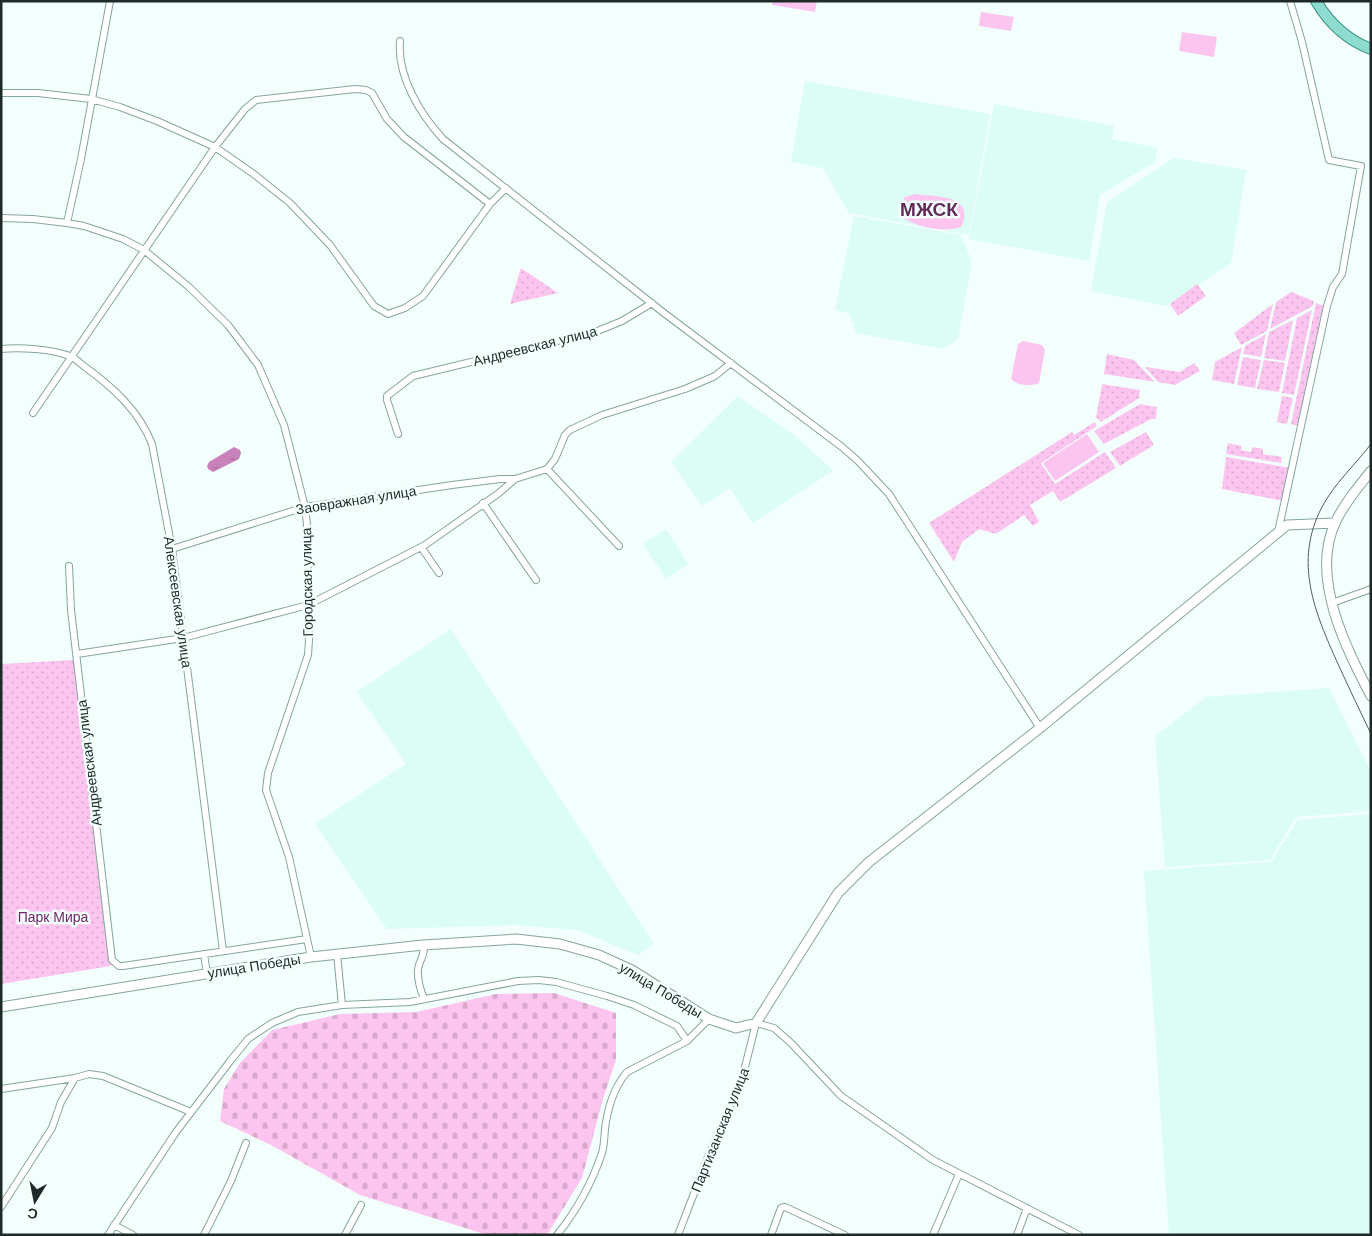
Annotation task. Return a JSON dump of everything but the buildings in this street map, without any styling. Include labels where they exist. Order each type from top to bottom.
[{"type":"main road","points":[[1316,1],[1330,22],[1348,37],[1371,49]]},
{"type":"street","points":[[67,223],[81,159],[110,1]]},
{"type":"street","points":[[1278,532],[1327,306],[1333,287],[1342,274],[1361,166],[1329,160],[1306,59],[1290,1]]},
{"type":"street","points":[[400,40],[401,63],[409,89],[430,123],[454,148],[652,303],[842,447],[889,494],[1040,728]]},
{"type":"street","points":[[33,413],[70,356],[215,147],[245,108],[256,100],[366,90],[372,93],[387,119],[404,137],[490,204]]},
{"type":"street","points":[[1,93],[38,93],[91,99],[157,120],[215,147],[290,203],[330,245],[369,300],[377,309],[388,314],[405,308],[423,296],[490,204],[506,188]]},
{"type":"street","name":"Городская улица","points":[[1,218],[67,223],[123,239],[144,250],[189,286],[228,324],[258,365],[284,425],[305,507],[307,525],[308,655],[266,780],[266,790],[289,857],[311,957]]},
{"type":"street","name":"Андреевская улица","points":[[398,434],[387,400],[388,396],[413,376],[595,332],[622,321],[652,303]]},
{"type":"street","name":"Алексеевская улица","points":[[1,349],[24,348],[70,356],[101,378],[119,395],[136,414],[146,430],[155,456],[172,549],[223,951]]},
{"type":"street","points":[[77,654],[183,638],[308,605],[418,549],[499,493],[515,479],[547,469],[555,459],[570,430],[602,415],[685,389],[715,376],[731,363]]},
{"type":"street","points":[[547,469],[619,546]]},
{"type":"street","points":[[1371,471],[1344,506],[1335,523],[1328,549],[1327,564],[1327,581],[1341,631],[1371,696]]},
{"type":"street","name":"Заовражная улица","points":[[172,549],[305,507],[452,485],[515,479]]},
{"type":"street","points":[[483,503],[536,580]]},
{"type":"street","points":[[1079,1235],[933,1160],[841,1096],[774,1028],[756,1023],[838,892],[869,862],[1040,728],[1287,525],[1335,523]]},
{"type":"street","points":[[418,549],[439,573]]},
{"type":"street","name":"Андреевская улица","points":[[69,566],[71,610],[112,960],[123,966],[204,954]]},
{"type":"street","points":[[1332,603],[1371,589]]},
{"type":"street","points":[[207,974],[204,954],[307,939]]},
{"type":"street","name":"улица Победы","points":[[1,1007],[311,957],[423,945],[516,939],[560,944],[599,955],[632,970],[709,1019],[736,1028],[756,1023]]},
{"type":"street","points":[[423,945],[424,953],[418,971],[419,983],[424,999]]},
{"type":"street","points":[[337,954],[342,1005]]},
{"type":"street","points":[[108,1235],[176,1132],[248,1040],[272,1023],[298,1012],[342,1005],[410,1002],[518,981],[539,980],[556,982],[634,1005],[677,1026],[687,1041]]},
{"type":"street","points":[[558,1235],[571,1218],[588,1189],[602,1151],[606,1120],[612,1098],[621,1080],[628,1072],[687,1041],[709,1019]]},
{"type":"street","name":"Партизанская улица","points":[[678,1235],[708,1157],[743,1075],[749,1058],[756,1023]]},
{"type":"street","points":[[1,1088],[75,1078],[90,1074],[103,1076],[191,1112]]},
{"type":"street","points":[[1,1207],[52,1128],[62,1102],[75,1078]]},
{"type":"street","points":[[204,1235],[231,1181],[246,1143]]},
{"type":"street","points":[[933,1235],[959,1174]]},
{"type":"street","points":[[344,1235],[361,1205]]},
{"type":"street","points":[[770,1235],[781,1208],[785,1207],[845,1235]]},
{"type":"street","points":[[1017,1235],[1027,1208]]},
{"type":"street","points":[[114,1225],[132,1235]]},
{"type":"shaded area","points":[[805,81],[990,114],[969,235],[849,213],[823,168],[791,162]]},
{"type":"shaded area","points":[[994,104],[1114,126],[1112,139],[1158,148],[1155,162],[1100,195],[1089,261],[969,239]]},
{"type":"shaded area","points":[[1174,158],[1246,170],[1231,263],[1166,306],[1091,291],[1107,202]]},
{"type":"shaded area","points":[[854,216],[961,235],[972,262],[958,339],[943,349],[856,333],[849,313],[835,310]]},
{"type":"shaded area","points":[[738,396],[798,438],[833,471],[753,523],[730,488],[702,506],[671,462]]},
{"type":"shaded area","points":[[666,529],[688,564],[666,579],[643,544]]},
{"type":"shaded area","points":[[451,629],[654,944],[638,955],[577,930],[516,925],[387,929],[315,824],[406,764],[357,692]]},
{"type":"shaded area","points":[[1329,688],[1371,771],[1371,811],[1296,817],[1270,860],[1165,867],[1155,736],[1206,697]]},
{"type":"shaded area","points":[[1371,814],[1371,1235],[1169,1235],[1144,871],[1271,862],[1298,820]]},
{"type":"green space","points":[[773,1],[817,1],[815,12],[772,5]]},
{"type":"green space","points":[[981,12],[1014,17],[1011,31],[979,26]]},
{"type":"green space","points":[[1182,32],[1217,37],[1214,57],[1179,51]]},
{"type":"green space","points":[[916,194],[944,197],[959,203],[963,209],[964,217],[961,227],[954,229],[930,228],[914,224],[902,217],[901,207],[905,197]]},
{"type":"green space","points":[[521,268],[558,293],[510,304]]},
{"type":"green space","points":[[1197,284],[1206,296],[1178,316],[1170,304]]},
{"type":"green space","points":[[1291,292],[1314,301],[1313,306],[1270,329],[1276,302]]},
{"type":"green space","points":[[1316,303],[1325,306],[1300,427],[1291,424]]},
{"type":"green space","points":[[1273,304],[1267,331],[1241,345],[1234,333]]},
{"type":"green space","points":[[1312,310],[1294,395],[1282,393],[1297,318]]},
{"type":"green space","points":[[1293,320],[1285,361],[1264,358],[1269,332]]},
{"type":"green space","points":[[1266,334],[1261,357],[1243,354],[1245,346]]},
{"type":"green space","points":[[1023,341],[1042,345],[1045,350],[1039,383],[1020,384],[1011,379],[1018,344]]},
{"type":"green space","points":[[1242,347],[1234,384],[1212,380],[1215,362]]},
{"type":"green space","points":[[1107,354],[1134,360],[1155,382],[1104,374]]},
{"type":"green space","points":[[1243,357],[1261,360],[1255,388],[1237,385]]},
{"type":"green space","points":[[1264,360],[1285,363],[1279,392],[1257,389]]},
{"type":"green space","points":[[1194,363],[1200,371],[1175,385],[1158,382],[1145,367],[1180,372]]},
{"type":"green space","points":[[1102,384],[1140,390],[1139,398],[1101,422],[1096,417]]},
{"type":"green space","points":[[1282,396],[1293,398],[1287,424],[1277,422]]},
{"type":"green space","points":[[1140,404],[1157,407],[1156,419],[1151,419],[1104,444],[1094,431]]},
{"type":"green space","points":[[1095,422],[1097,426],[1041,463],[1055,484],[1105,452],[1116,468],[1060,502],[1053,491],[1030,505],[1039,522],[1033,526],[1024,515],[996,534],[979,529],[962,542],[954,562],[929,523],[1072,432],[1074,435]]},
{"type":"green space","points":[[1146,432],[1154,445],[1120,466],[1110,452]]},
{"type":"green space","points":[[1087,434],[1099,452],[1055,481],[1043,463]]},
{"type":"green space","points":[[1228,443],[1242,446],[1241,450],[1251,452],[1252,447],[1263,449],[1263,454],[1282,457],[1281,463],[1226,454]]},
{"type":"green space","points":[[1226,457],[1291,468],[1283,501],[1222,489]]},
{"type":"green space","name":"Парк Мира","points":[[74,660],[111,966],[1,984],[1,664]]},
{"type":"green space","points":[[554,993],[616,1013],[616,1060],[603,1099],[582,1178],[547,1235],[484,1234],[360,1195],[271,1145],[220,1121],[224,1089],[239,1064],[272,1030],[340,1014],[416,1012],[496,994]]},
{"type":"water","points":[[234,447],[240,450],[239,459],[213,472],[208,469],[209,462]]},
{"type":"tram line","points":[[1371,444],[1339,482],[1322,507],[1313,527],[1308,567],[1310,587],[1322,626],[1371,734]]},
{"type":"district","name":"МЖСК","points":[[929,209]]}]
